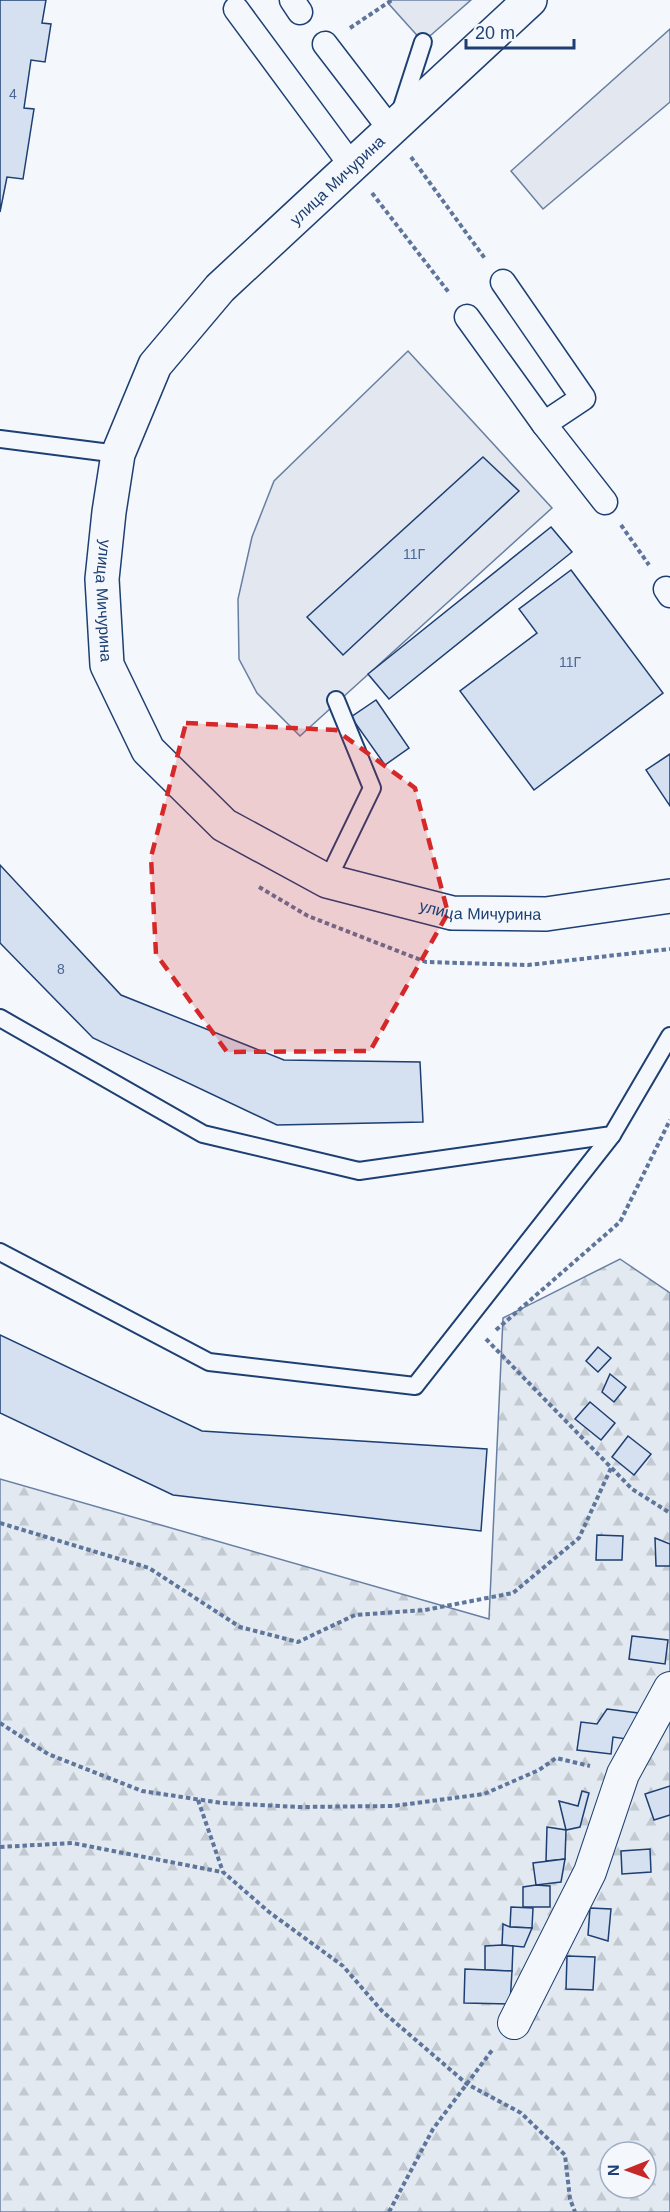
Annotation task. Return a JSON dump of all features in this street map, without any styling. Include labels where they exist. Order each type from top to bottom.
[{"type":"street","name":"улица Мичурина","points":[[530,0],[220,288],[155,365],[118,454],[102,579],[107,665],[148,750],[224,825],[327,882],[452,913],[546,914],[670,896]]},
{"type":"street","points":[[236,9],[352,166]]},
{"type":"street","points":[[325,44],[394,128]]},
{"type":"street","points":[[503,282],[583,398],[544,424]]},
{"type":"street","points":[[467,317],[544,424],[605,502]]},
{"type":"street","points":[[514,2022],[590,1872],[623,1774],[670,1688]]},
{"type":"lane","points":[[394,128],[423,42]]},
{"type":"lane","points":[[0,439],[118,454]]},
{"type":"lane","points":[[327,882],[372,788],[336,699]]},
{"type":"lane","points":[[0,1018],[203,1134],[359,1171],[612,1136]]},
{"type":"lane","points":[[0,1252],[209,1362],[415,1386],[612,1136],[670,1036]]},
{"type":"path","points":[[394,128],[503,282]]},
{"type":"path","points":[[352,166],[467,317]]},
{"type":"path","points":[[605,502],[668,592]]},
{"type":"path","points":[[249,881],[308,916],[426,962],[528,965],[670,949]]},
{"type":"path","points":[[670,1120],[620,1221],[485,1339],[632,1489],[670,1514]]},
{"type":"path","points":[[0,1524],[149,1568],[240,1627],[298,1642],[355,1615],[425,1610],[513,1593],[579,1538],[612,1468]]},
{"type":"path","points":[[0,1724],[48,1754],[142,1791],[198,1800],[299,1807],[393,1806],[484,1794],[539,1770],[556,1758],[623,1774]]},
{"type":"path","points":[[198,1800],[223,1872],[269,1912],[343,1966],[382,2011],[467,2084],[520,2113],[566,2155],[570,2199],[575,2212]]},
{"type":"path","points":[[0,1847],[72,1843],[223,1872]]},
{"type":"path","points":[[389,2212],[433,2129],[514,2022]]},
{"type":"highlighted area","points":[[186,723],[336,730],[415,788],[448,913],[370,1051],[227,1052],[156,954],[151,857]]},
{"type":"green space","points":[[620,1259],[670,1293],[670,2212],[0,2212],[0,1479],[489,1619],[503,1318]]},
{"type":"shaded area","points":[[392,0],[471,0],[423,42],[388,3]]},
{"type":"shaded area","points":[[670,29],[670,102],[543,209],[511,171]]},
{"type":"shaded area","points":[[408,351],[552,508],[300,736],[257,693],[239,659],[238,599],[252,537],[274,481]]},
{"type":"building","points":[[0,0],[46,0],[42,23],[51,24],[45,62],[31,60],[24,108],[34,109],[23,179],[7,177],[0,212]]},
{"type":"building","points":[[483,457],[519,491],[343,655],[307,617]]},
{"type":"building","points":[[551,527],[572,552],[389,699],[368,674]]},
{"type":"building","points":[[571,570],[663,693],[534,790],[460,691],[537,633],[519,609]]},
{"type":"building","points":[[376,700],[409,748],[385,765],[351,717]]},
{"type":"building","points":[[670,754],[670,806],[646,770]]},
{"type":"building","points":[[0,865],[121,995],[284,1060],[420,1062],[423,1122],[277,1125],[93,1038],[0,943]]},
{"type":"building","points":[[0,1335],[202,1431],[487,1449],[481,1531],[173,1495],[0,1413]]},
{"type":"building","points":[[598,1347],[611,1358],[598,1372],[586,1361]]},
{"type":"building","points":[[610,1374],[626,1387],[614,1402],[602,1392]]},
{"type":"building","points":[[590,1402],[615,1423],[601,1440],[575,1419]]},
{"type":"building","points":[[628,1436],[651,1454],[634,1475],[612,1457]]},
{"type":"building","points":[[597,1535],[623,1536],[622,1560],[596,1560]]},
{"type":"building","points":[[655,1538],[670,1544],[670,1566],[656,1566]]},
{"type":"building","points":[[632,1636],[668,1640],[665,1664],[629,1659]]},
{"type":"building","points":[[607,1709],[638,1713],[634,1740],[613,1737],[611,1754],[577,1750],[581,1722],[597,1724]]},
{"type":"building","points":[[670,1786],[670,1815],[654,1820],[645,1794]]},
{"type":"building","points":[[582,1791],[589,1793],[580,1827],[566,1830],[559,1801],[578,1806]]},
{"type":"building","points":[[547,1827],[566,1830],[565,1859],[546,1861]]},
{"type":"building","points":[[650,1849],[651,1872],[622,1874],[621,1851]]},
{"type":"building","points":[[565,1859],[561,1882],[536,1885],[533,1863]]},
{"type":"building","points":[[550,1886],[550,1907],[523,1907],[523,1887]]},
{"type":"building","points":[[511,1907],[533,1908],[532,1928],[510,1927]]},
{"type":"building","points":[[590,1908],[611,1909],[608,1941],[588,1935]]},
{"type":"building","points":[[503,1924],[510,1927],[532,1928],[524,1947],[502,1945]]},
{"type":"building","points":[[485,1946],[513,1946],[512,1971],[485,1970]]},
{"type":"building","points":[[567,1956],[595,1957],[593,1990],[566,1989]]},
{"type":"building","points":[[465,1969],[512,1971],[510,2004],[464,2003]]}]
